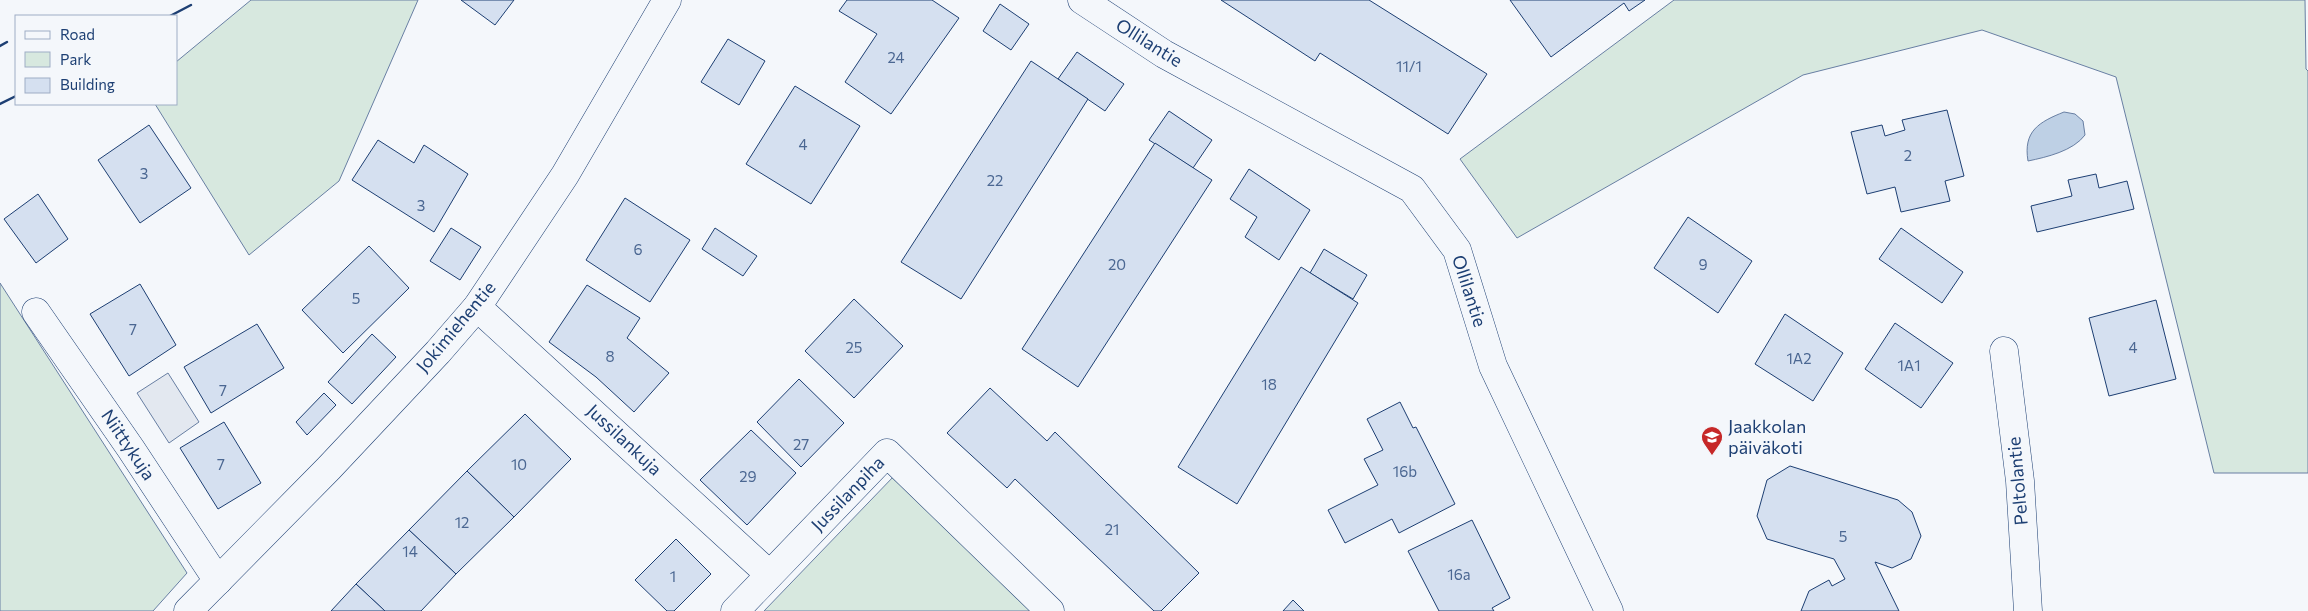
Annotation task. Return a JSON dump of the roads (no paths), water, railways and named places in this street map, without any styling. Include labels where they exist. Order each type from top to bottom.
[{"type":"street","name":"Jokimiehentie","points":[[188,611],[329,468],[438,352],[477,307],[565,175],[667,0]]},
{"type":"street","name":"Ollilantie","points":[[1082,0],[1164,54],[1412,189],[1457,250],[1493,366],[1609,611]]},
{"type":"street","name":"Jussilankuja","points":[[477,307],[769,574]]},
{"type":"street","name":"Niittykuja","points":[[36,312],[131,449],[218,581]]},
{"type":"street","name":"Peltolantie","points":[[2004,351],[2020,481],[2028,611]]},
{"type":"street","name":"Jussilanpiha","points":[[735,611],[887,453],[1050,611]]},
{"type":"water","points":[[2064,112],[2075,114],[2083,121],[2085,135],[2080,141],[2067,149],[2028,161],[2028,142],[2035,129],[2040,124]]},
{"type":"place","name":"Jaakkolan päiväkoti","points":[[1712,456]]}]
